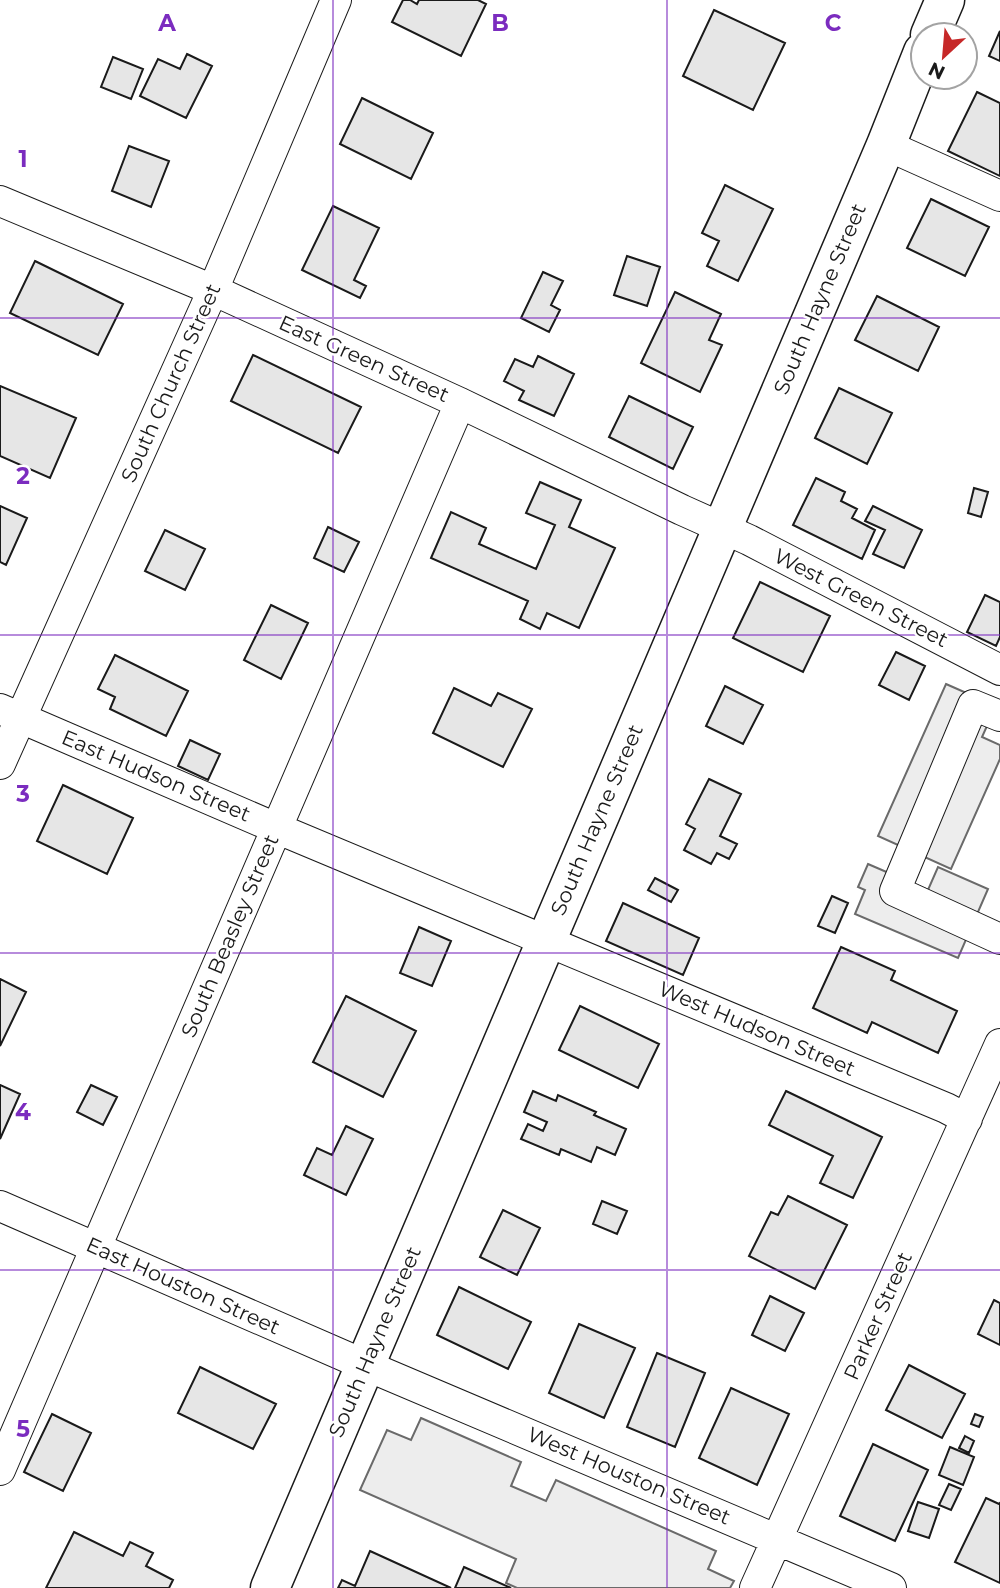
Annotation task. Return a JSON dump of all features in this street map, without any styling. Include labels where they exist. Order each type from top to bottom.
[{"type":"main road","points":[[936,21],[944,0]]},
{"type":"main road","name":"South Hayne Street","points":[[270,1588],[909,87]]},
{"type":"street","name":"South Church Street","points":[[0,764],[10,713],[213,290],[336,0]]},
{"type":"street","points":[[886,145],[1000,196]]},
{"type":"street","name":"East Green Street","points":[[0,201],[213,290],[460,403],[722,528]]},
{"type":"street","name":"South Beasley Street","points":[[0,1469],[460,403]]},
{"type":"street","name":"West Green Street","points":[[722,528],[1000,670]]},
{"type":"street","points":[[1000,716],[973,705],[895,891],[1000,939]]},
{"type":"street","name":"East Hudson Street","points":[[10,713],[545,941]]},
{"type":"street","name":"West Hudson Street","points":[[545,941],[967,1119]]},
{"type":"street","name":"Parker Street","points":[[755,1588],[1000,1044]]},
{"type":"street","name":"East Houston Street","points":[[0,1206],[365,1365]]},
{"type":"street","name":"West Houston Street","points":[[365,1365],[891,1588]]},
{"type":"shaded area","points":[[946,684],[996,706],[982,737],[1000,745],[1000,759],[951,869],[878,836]]},
{"type":"shaded area","points":[[868,864],[928,890],[938,867],[988,889],[958,958],[855,914],[865,890],[858,887]]},
{"type":"shaded area","points":[[421,1418],[521,1462],[511,1486],[546,1501],[556,1480],[716,1551],[708,1569],[734,1581],[730,1588],[517,1588],[506,1583],[516,1559],[360,1490],[387,1430],[411,1440]]},
{"type":"building","points":[[403,0],[417,4],[419,0],[478,0],[486,4],[461,56],[392,22]]},
{"type":"building","points":[[714,10],[785,43],[753,110],[683,76]]},
{"type":"building","points":[[1000,31],[1000,61],[989,56]]},
{"type":"building","points":[[187,54],[212,66],[186,118],[140,96],[158,59],[180,69]]},
{"type":"building","points":[[113,57],[143,69],[131,99],[101,87]]},
{"type":"building","points":[[977,92],[1000,103],[1000,176],[948,151]]},
{"type":"building","points":[[362,98],[433,133],[411,179],[340,144]]},
{"type":"building","points":[[129,146],[169,161],[151,207],[112,191]]},
{"type":"building","points":[[725,185],[773,209],[738,281],[707,266],[719,241],[702,233]]},
{"type":"building","points":[[931,199],[989,227],[965,276],[907,248]]},
{"type":"building","points":[[333,206],[379,228],[354,280],[366,286],[360,298],[302,270]]},
{"type":"building","points":[[627,256],[660,267],[647,306],[614,295]]},
{"type":"building","points":[[35,261],[123,304],[98,355],[10,313]]},
{"type":"building","points":[[543,272],[563,281],[551,305],[560,310],[549,332],[521,318]]},
{"type":"building","points":[[675,292],[721,314],[709,340],[722,345],[700,392],[641,363]]},
{"type":"building","points":[[877,296],[939,327],[918,371],[855,340]]},
{"type":"building","points":[[253,355],[361,407],[338,453],[231,401]]},
{"type":"building","points":[[538,356],[574,374],[554,416],[519,400],[524,391],[504,381],[515,359],[533,367]]},
{"type":"building","points":[[0,386],[76,418],[50,478],[0,456]]},
{"type":"building","points":[[839,388],[892,413],[867,464],[815,438]]},
{"type":"building","points":[[629,396],[693,427],[673,469],[609,437]]},
{"type":"building","points":[[816,478],[845,492],[841,501],[857,509],[852,518],[875,530],[862,559],[793,525]]},
{"type":"building","points":[[540,482],[581,500],[569,527],[615,548],[579,628],[547,613],[540,629],[520,619],[528,601],[431,558],[451,512],[486,528],[479,544],[536,569],[555,525],[526,513]]},
{"type":"building","points":[[974,488],[988,492],[981,517],[968,513]]},
{"type":"building","points":[[0,506],[27,518],[6,565],[0,562]]},
{"type":"building","points":[[873,506],[922,530],[904,568],[873,554],[885,530],[865,521]]},
{"type":"building","points":[[328,527],[359,542],[344,572],[314,558]]},
{"type":"building","points":[[165,530],[205,549],[185,590],[145,571]]},
{"type":"building","points":[[760,582],[830,616],[803,672],[733,638]]},
{"type":"building","points":[[985,595],[1000,602],[1000,637],[996,646],[967,632]]},
{"type":"building","points":[[271,605],[308,623],[281,679],[244,660]]},
{"type":"building","points":[[896,652],[925,666],[909,700],[879,685]]},
{"type":"building","points":[[115,655],[188,691],[166,736],[110,709],[115,697],[98,689]]},
{"type":"building","points":[[725,686],[763,705],[743,744],[706,726]]},
{"type":"building","points":[[454,688],[491,706],[498,693],[532,709],[503,767],[433,733]]},
{"type":"building","points":[[190,740],[220,754],[208,780],[178,766]]},
{"type":"building","points":[[709,779],[741,794],[720,836],[737,844],[729,859],[717,853],[711,864],[684,850],[695,829],[686,824]]},
{"type":"building","points":[[63,785],[133,818],[107,874],[37,841]]},
{"type":"building","points":[[655,878],[678,890],[671,902],[648,890]]},
{"type":"building","points":[[832,896],[848,903],[835,933],[818,926]]},
{"type":"building","points":[[623,903],[699,938],[683,975],[606,941]]},
{"type":"building","points":[[419,927],[451,941],[432,986],[400,973]]},
{"type":"building","points":[[841,947],[895,971],[891,980],[957,1011],[938,1053],[872,1022],[867,1033],[813,1008]]},
{"type":"building","points":[[0,979],[26,992],[0,1046]]},
{"type":"building","points":[[346,996],[416,1031],[383,1097],[313,1062]]},
{"type":"building","points":[[580,1006],[659,1044],[638,1088],[559,1050]]},
{"type":"building","points":[[0,1085],[20,1094],[0,1139]]},
{"type":"building","points":[[91,1085],[117,1097],[103,1125],[77,1112]]},
{"type":"building","points":[[533,1091],[556,1101],[558,1095],[626,1129],[615,1155],[597,1147],[591,1162],[561,1149],[559,1155],[521,1139],[528,1124],[543,1131],[547,1122],[524,1112]]},
{"type":"building","points":[[786,1091],[882,1137],[853,1198],[820,1183],[833,1156],[769,1125]]},
{"type":"building","points":[[346,1126],[373,1139],[346,1195],[304,1175],[317,1148],[332,1155]]},
{"type":"building","points":[[788,1196],[847,1225],[815,1289],[749,1256],[771,1212],[778,1215]]},
{"type":"building","points":[[602,1201],[627,1211],[617,1234],[593,1224]]},
{"type":"building","points":[[503,1210],[540,1228],[517,1275],[480,1257]]},
{"type":"building","points":[[459,1287],[531,1322],[508,1369],[437,1335]]},
{"type":"building","points":[[770,1296],[804,1313],[785,1351],[752,1335]]},
{"type":"building","points":[[994,1300],[1000,1303],[1000,1345],[978,1334]]},
{"type":"building","points":[[579,1324],[635,1348],[604,1418],[549,1393]]},
{"type":"building","points":[[657,1353],[705,1373],[675,1447],[627,1427]]},
{"type":"building","points":[[909,1365],[965,1394],[942,1438],[886,1410]]},
{"type":"building","points":[[200,1367],[276,1404],[253,1449],[178,1413]]},
{"type":"building","points":[[731,1388],[789,1414],[757,1485],[699,1458]]},
{"type":"building","points":[[52,1414],[91,1433],[63,1491],[24,1472]]},
{"type":"building","points":[[975,1414],[983,1417],[979,1427],[971,1424]]},
{"type":"building","points":[[965,1436],[974,1441],[969,1453],[959,1448]]},
{"type":"building","points":[[873,1444],[928,1470],[895,1541],[840,1516]]},
{"type":"building","points":[[950,1447],[974,1457],[963,1485],[939,1475]]},
{"type":"building","points":[[949,1484],[961,1489],[951,1510],[939,1505]]},
{"type":"building","points":[[986,1498],[1000,1503],[1000,1583],[955,1562]]},
{"type":"building","points":[[918,1502],[939,1509],[929,1538],[908,1531]]},
{"type":"building","points":[[74,1532],[123,1556],[130,1542],[153,1553],[146,1566],[173,1580],[169,1588],[46,1588]]},
{"type":"building","points":[[370,1551],[451,1588],[338,1588],[342,1580],[355,1586]]},
{"type":"building","points":[[464,1567],[511,1588],[455,1588]]}]
